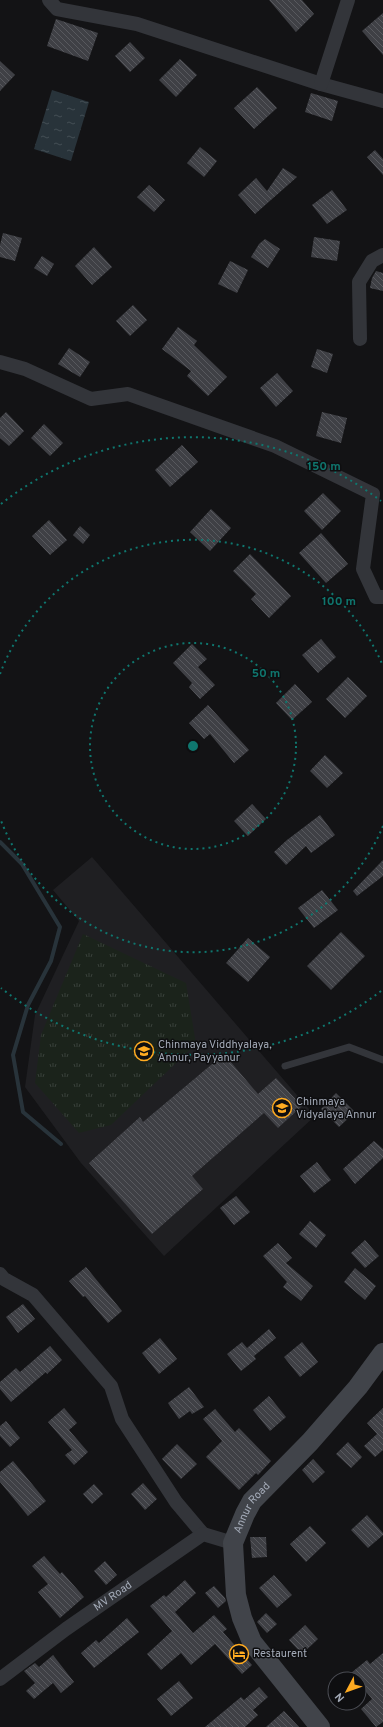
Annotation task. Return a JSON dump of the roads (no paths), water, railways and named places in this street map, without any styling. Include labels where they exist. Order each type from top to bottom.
[{"type":"main road","name":"Annur Road","points":[[320,1727],[252,1642],[242,1618],[236,1595],[233,1543],[252,1501],[315,1437],[358,1387],[383,1353]]},
{"type":"street","points":[[49,0],[58,9],[137,24],[321,84],[383,101]]},
{"type":"street","points":[[321,84],[348,0]]},
{"type":"street","points":[[360,340],[359,282],[372,261],[383,255]]},
{"type":"street","points":[[0,362],[25,369],[91,399],[128,394],[275,446],[373,494],[363,569],[376,597],[383,597]]},
{"type":"street","points":[[0,1274],[4,1279],[33,1295],[111,1386],[122,1419],[176,1502],[203,1534],[233,1543]]},
{"type":"street","name":"MV Road","points":[[0,1679],[66,1629],[203,1534]]},
{"type":"lane","points":[[285,1066],[349,1047],[383,1060]]},
{"type":"water","points":[[52,90],[89,102],[71,161],[34,149]]},
{"type":"waterway","points":[[0,842],[22,864],[60,927],[51,961],[28,1005],[13,1055],[23,1112],[61,1144]]},
{"type":"place","name":"Chinmaya Viddhyalaya, Annur, Payyanur","points":[[144,1051]]},
{"type":"place","name":"Chinmaya Vidyalaya Annur","points":[[282,1108]]},
{"type":"place","name":"Restaurent","points":[[239,1654]]}]
